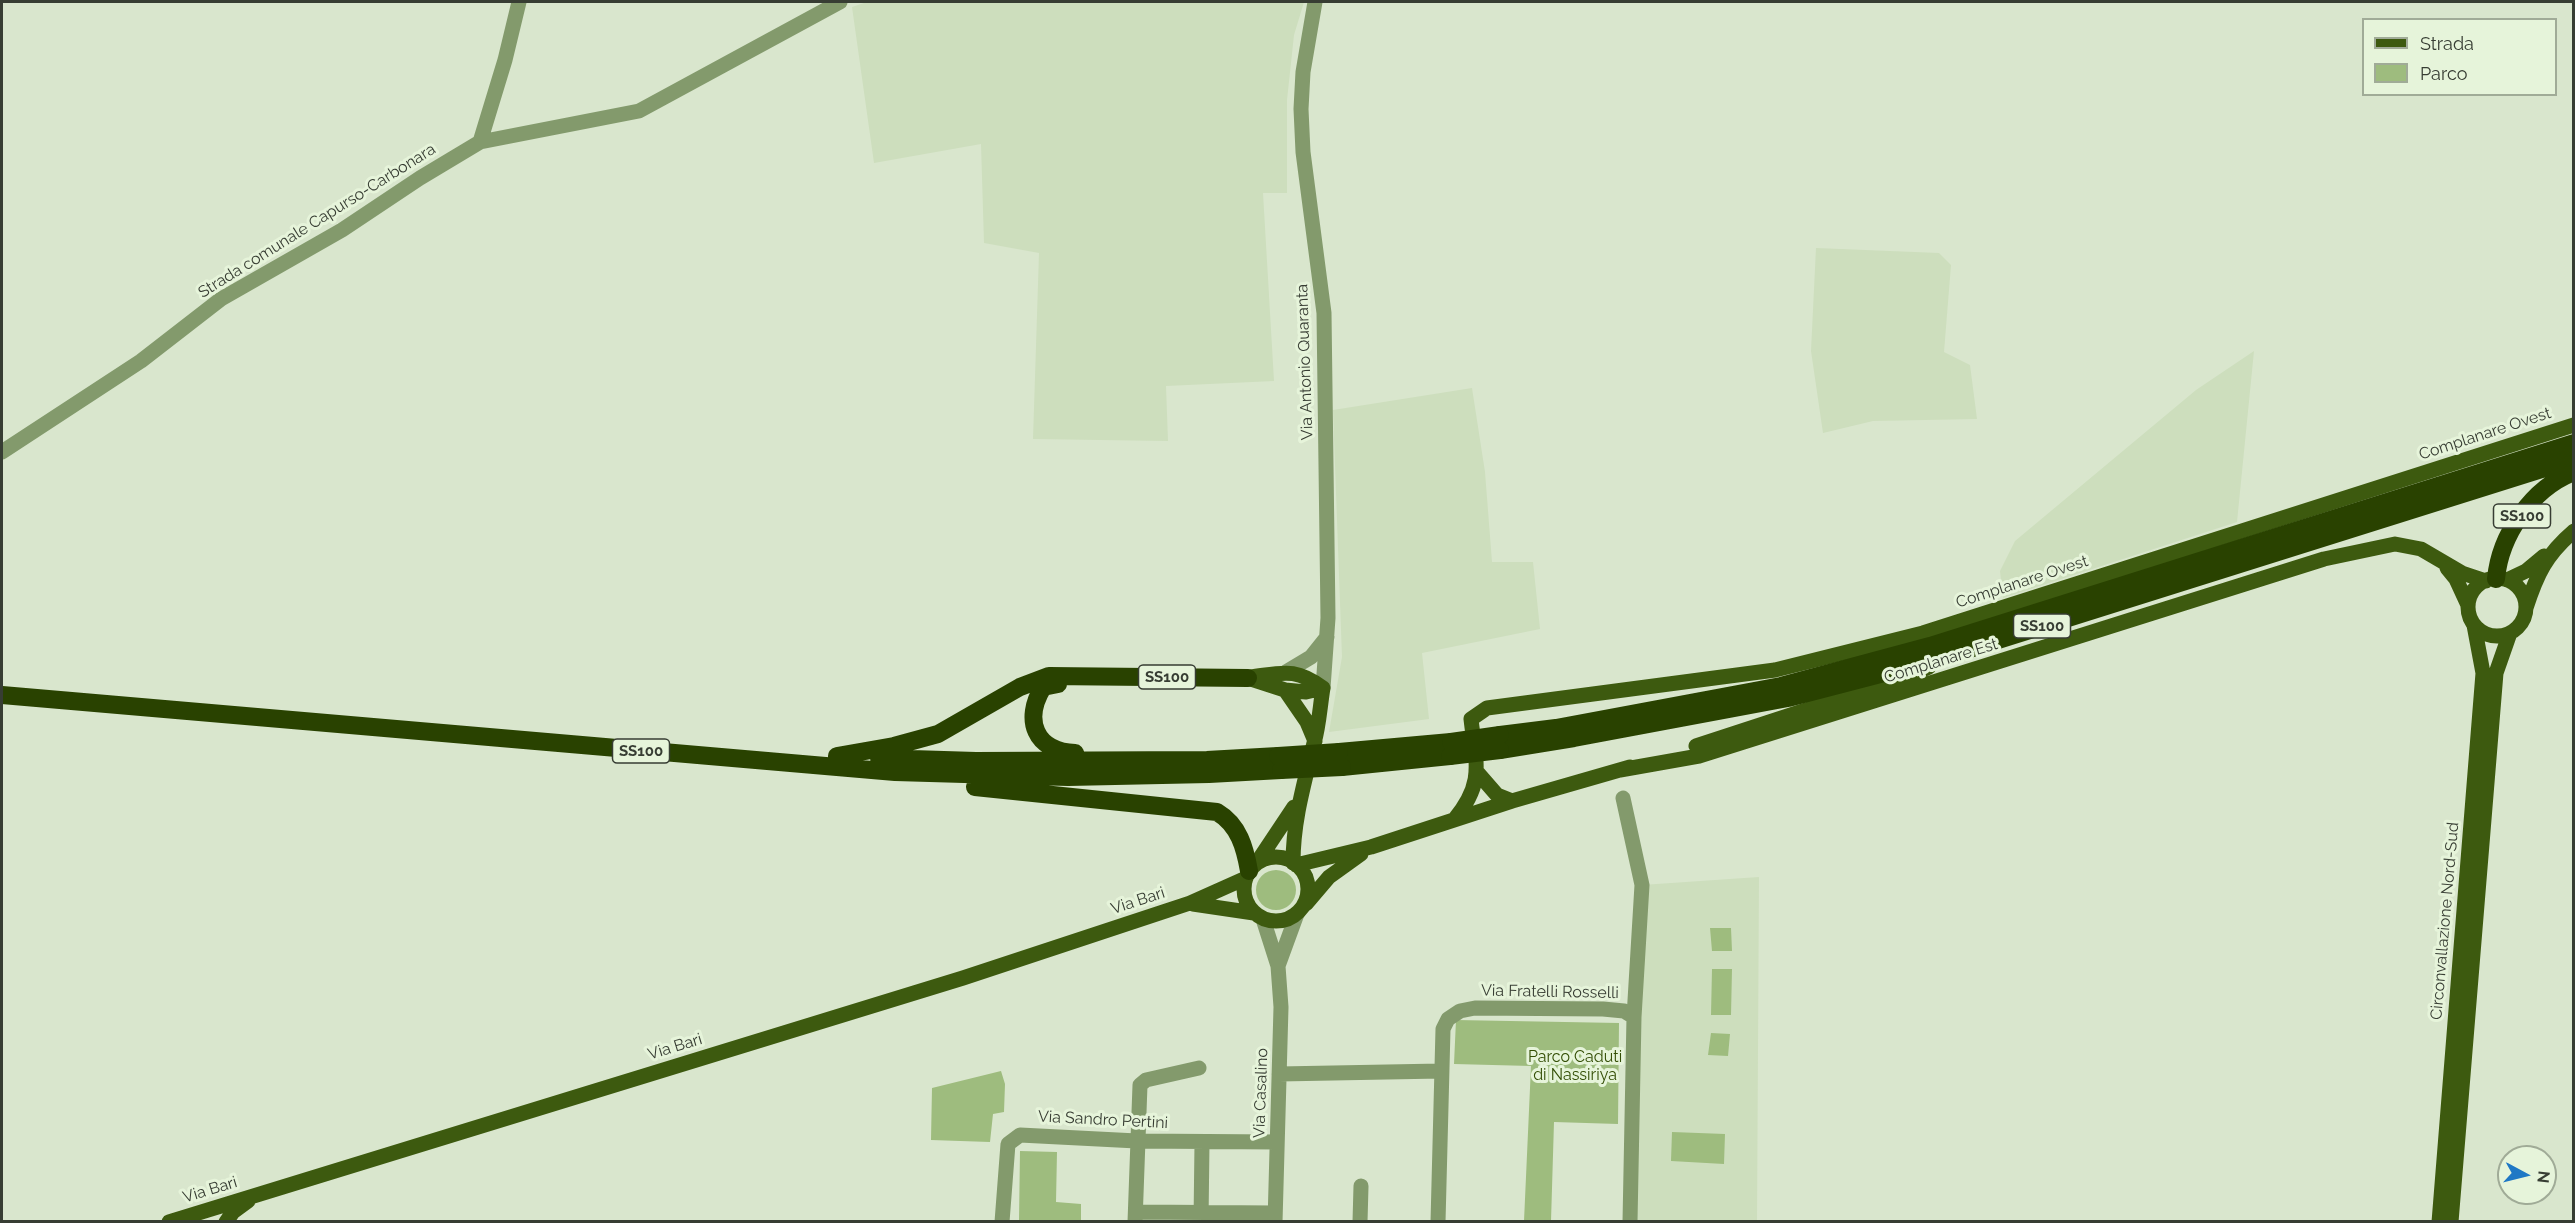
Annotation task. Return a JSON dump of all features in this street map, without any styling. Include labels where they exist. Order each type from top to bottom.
[{"type":"highway","name":"SS100","points":[[1500,742],[1556,728],[1781,686],[1930,646],[2574,443]]},
{"type":"highway","name":"SS100","points":[[2,683],[837,756],[976,761],[1169,760],[1279,763],[1340,760],[1500,742],[1574,738],[1788,698],[1956,653],[2574,459]]},
{"type":"highway","name":"SS100","points":[[2496,580],[2501,554],[2525,510],[2548,485],[2574,472]]},
{"type":"highway","name":"SS100","points":[[837,756],[894,746],[938,734],[1020,687],[1049,676],[1248,678]]},
{"type":"highway","name":"SS100","points":[[1087,676],[1043,687],[1034,702],[1032,722],[1039,739],[1061,752],[1169,760]]},
{"type":"highway","name":"SS100","points":[[2,695],[738,760],[982,776],[1209,774],[1279,763]]},
{"type":"highway","name":"SS100","points":[[738,760],[839,773],[1206,809],[1223,816],[1233,826],[1243,844],[1251,871]]},
{"type":"main road","name":"Complanare Ovest","points":[[1477,772],[1471,719],[1487,708],[1775,670],[1923,633],[2574,425]]},
{"type":"main road","points":[[2469,605],[2474,590],[2496,580],[2526,571],[2574,531]]},
{"type":"main road","name":"Complanare Est","points":[[1620,770],[1699,756],[2324,559],[2395,544],[2421,549],[2462,573],[2496,580]]},
{"type":"main road","points":[[2441,561],[2456,579],[2469,605],[2474,625],[2495,636],[2510,633],[2522,622],[2536,576],[2553,548]]},
{"type":"main road","points":[[2496,580],[2521,591],[2526,608]]},
{"type":"main road","name":"Circonvallazione Nord-Sud","points":[[2439,1221],[2483,673],[2474,625]]},
{"type":"main road","name":"Circonvallazione Nord-Sud","points":[[2451,1221],[2496,673],[2510,633]]},
{"type":"main road","points":[[1295,863],[1371,847],[1512,801],[1620,770],[1898,680],[1956,653]]},
{"type":"main road","points":[[1248,678],[1286,672],[1308,676],[1323,688]]},
{"type":"main road","points":[[1248,678],[1285,690],[1306,692],[1323,688]]},
{"type":"main road","points":[[1295,863],[1294,831],[1299,799],[1315,741],[1323,688]]},
{"type":"main road","points":[[1285,690],[1307,722],[1315,741]]},
{"type":"main road","points":[[1477,772],[1497,795],[1512,801]]},
{"type":"main road","points":[[1454,820],[1467,804],[1474,789],[1477,772]]},
{"type":"main road","points":[[1259,916],[1246,902],[1244,888],[1251,871],[1299,799]]},
{"type":"main road","points":[[1190,903],[1216,905],[1275,921],[1286,920],[1299,911],[1329,877],[1371,847]]},
{"type":"main road","points":[[1251,871],[1270,858],[1284,858],[1295,863],[1303,872],[1308,884],[1307,897],[1299,911]]},
{"type":"main road","name":"Via Bari","points":[[169,1221],[206,1218],[266,1191],[963,978],[1190,903],[1251,871]]},
{"type":"main road","points":[[226,1221],[243,1204],[266,1191]]},
{"type":"street","points":[[480,142],[505,60],[519,2]]},
{"type":"street","name":"Strada comunale Capurso-Carbonara","points":[[2,452],[141,361],[221,299],[342,230],[420,178],[480,142],[639,111],[840,2]]},
{"type":"street","name":"Via Antonio Quaranta","points":[[1315,2],[1300,109],[1303,152],[1324,313],[1327,637],[1323,688]]},
{"type":"street","points":[[1286,672],[1311,657],[1327,637]]},
{"type":"street","points":[[1623,798],[1642,885],[1634,1017],[1630,1221]]},
{"type":"street","name":"Via Casalino","points":[[1278,966],[1299,911]]},
{"type":"street","name":"Via Casalino","points":[[1259,916],[1278,966],[1281,1007],[1275,1217]]},
{"type":"street","name":"Via Fratelli Rosselli","points":[[1438,1221],[1443,1029],[1448,1019],[1460,1011],[1475,1008],[1603,1009],[1624,1011],[1634,1017]]},
{"type":"street","points":[[1199,1068],[1146,1080],[1140,1084],[1135,1216],[1275,1217]]},
{"type":"street","points":[[1279,1074],[1441,1071]]},
{"type":"street","name":"Via Sandro Pertini","points":[[1002,1221],[1006,1150],[1012,1139],[1020,1135],[1202,1143],[1277,1142]]},
{"type":"street","points":[[1201,1218],[1202,1143]]},
{"type":"street","points":[[1360,1221],[1361,1186]]},
{"type":"shaded area","points":[[867,2],[1304,2],[1294,35],[1287,100],[1287,193],[1263,193],[1274,381],[1166,386],[1168,441],[1033,439],[1039,253],[984,243],[981,144],[874,163],[852,7]]},
{"type":"shaded area","points":[[1816,248],[1939,253],[1951,265],[1944,352],[1970,365],[1977,419],[1873,421],[1823,433],[1811,351]]},
{"type":"shaded area","points":[[2254,351],[2237,522],[2003,598],[2000,571],[2015,541],[2196,390]]},
{"type":"shaded area","points":[[1472,388],[1485,472],[1492,562],[1533,562],[1540,629],[1422,653],[1429,719],[1329,732],[1342,657],[1333,410]]},
{"type":"shaded area","points":[[1759,877],[1757,1221],[1637,1222],[1642,885]]},
{"type":"green space","points":[[1276,870],[1284,871],[1290,876],[1295,882],[1295,898],[1290,904],[1284,909],[1276,910],[1268,909],[1262,904],[1257,898],[1256,890],[1257,882],[1262,876],[1268,871]]},
{"type":"green space","points":[[1710,928],[1731,928],[1732,951],[1712,951]]},
{"type":"green space","points":[[1712,969],[1732,969],[1731,1015],[1711,1015]]},
{"type":"green space","name":"Parco Caduti di Nassiriya","points":[[1456,1020],[1619,1023],[1618,1124],[1554,1122],[1551,1221],[1524,1221],[1531,1066],[1454,1064]]},
{"type":"green space","points":[[1711,1033],[1730,1034],[1728,1056],[1708,1055]]},
{"type":"green space","points":[[1001,1071],[1005,1084],[1004,1112],[993,1114],[990,1142],[931,1140],[932,1088]]},
{"type":"green space","points":[[1672,1132],[1725,1134],[1724,1164],[1671,1161]]},
{"type":"green space","points":[[1020,1151],[1057,1152],[1056,1202],[1081,1204],[1081,1221],[1019,1221]]}]
